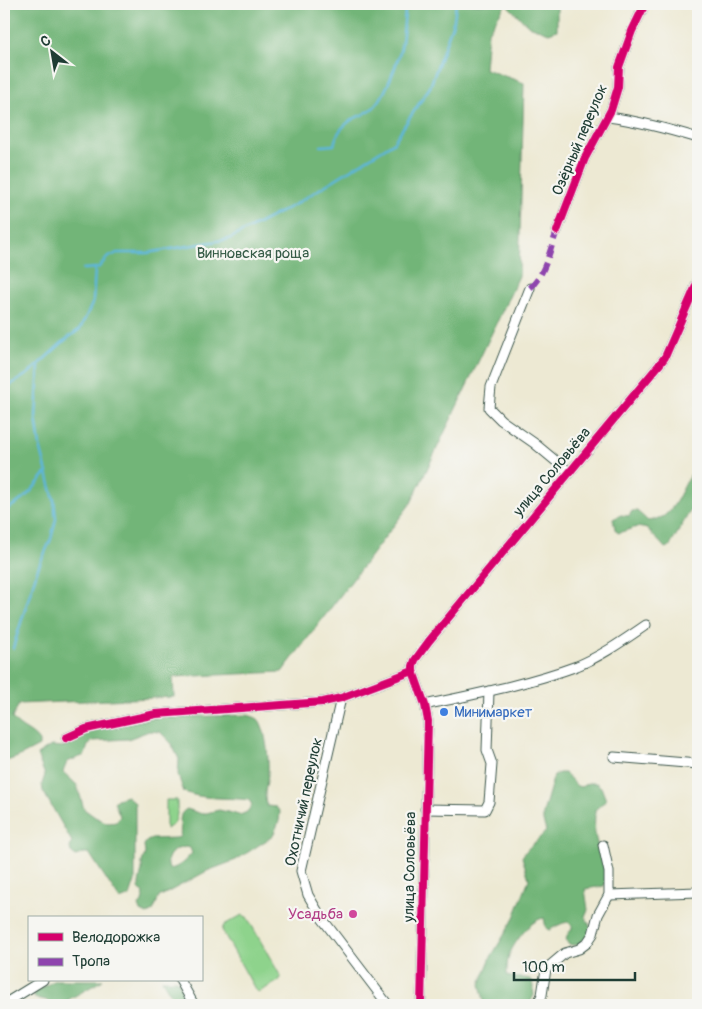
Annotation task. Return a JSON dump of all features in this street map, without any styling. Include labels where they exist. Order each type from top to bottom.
[{"type":"street","name":"Озёрный переулок","points":[[557,231],[585,158],[599,129],[608,117],[618,87],[619,67],[632,31],[645,4]]},
{"type":"street","name":"Озёрный переулок","points":[[608,117],[661,126],[698,138]]},
{"type":"street","name":"улица Соловьёва","points":[[421,1005],[428,721],[425,704],[413,671],[415,660],[665,357],[698,281]]},
{"type":"street","points":[[530,288],[491,388],[489,408],[501,420],[534,443],[569,472]]},
{"type":"street","points":[[425,704],[489,691],[578,665],[602,654],[646,625]]},
{"type":"street","points":[[66,738],[86,729],[156,714],[323,702],[340,698],[413,671]]},
{"type":"street","points":[[425,810],[485,810],[489,802],[492,764],[487,750],[489,691]]},
{"type":"street","name":"Охотничий переулок","points":[[340,698],[301,871],[308,894],[321,917],[388,1005]]},
{"type":"street","points":[[614,757],[698,764]]},
{"type":"street","points":[[537,1005],[542,995],[546,969],[565,953],[579,948],[586,943],[594,934],[598,914],[609,895],[609,872],[603,845]]},
{"type":"street","points":[[609,895],[698,892]]},
{"type":"street","points":[[4,1004],[40,982]]},
{"type":"street","points":[[181,982],[194,1005]]},
{"type":"green space","name":"Винновская роща","points":[[4,4],[506,4],[488,32],[485,69],[524,83],[519,276],[411,503],[282,672],[173,677],[174,697],[19,704],[12,718],[36,737],[39,741],[39,746],[4,762]]},
{"type":"green space","points":[[506,4],[556,4],[557,30],[549,33],[529,26]]},
{"type":"green space","points":[[698,466],[698,497],[670,546],[665,548],[648,529],[637,527],[618,533],[613,519],[621,515],[629,516],[632,511],[637,511],[648,521],[664,516],[674,505]]},
{"type":"green space","points":[[247,715],[258,719],[265,736],[267,752],[268,772],[265,792],[267,806],[276,807],[280,812],[279,821],[273,836],[236,860],[207,871],[159,897],[153,911],[147,914],[141,911],[139,906],[144,894],[139,888],[139,883],[145,854],[144,845],[147,841],[180,837],[180,817],[187,809],[202,814],[219,810],[240,815],[247,812],[252,805],[249,800],[208,797],[184,792],[178,775],[179,759],[171,743],[160,732],[149,731],[128,739],[93,741],[88,745],[85,755],[67,762],[63,772],[77,785],[84,809],[108,823],[116,822],[120,816],[114,802],[117,799],[127,796],[135,803],[135,881],[130,896],[120,900],[89,853],[76,856],[71,852],[72,842],[43,791],[42,784],[45,775],[37,755],[51,746],[63,747],[80,733],[152,718]],"holes":[[[182,848],[190,848],[192,853],[185,861],[169,869],[168,860],[171,853]]]},
{"type":"green space","points":[[565,773],[577,786],[581,787],[588,783],[596,783],[601,787],[606,800],[595,810],[595,834],[605,868],[606,881],[604,886],[585,889],[588,910],[585,916],[592,932],[581,942],[572,945],[568,944],[566,939],[572,929],[568,922],[549,930],[546,928],[544,918],[539,919],[524,932],[515,944],[509,955],[507,965],[507,975],[532,980],[534,995],[529,1005],[485,1005],[480,984],[491,957],[513,920],[529,879],[522,857],[546,831],[543,813],[554,775]]},
{"type":"green space","points":[[166,800],[177,800],[177,809],[175,821],[166,829]]},
{"type":"green space","points":[[242,915],[247,917],[281,977],[279,981],[259,992],[256,991],[222,930],[224,925]]},
{"type":"green space","points":[[52,982],[99,982],[59,1005],[51,1005],[46,1000],[35,998],[34,994]]},
{"type":"green space","points":[[163,982],[178,982],[191,1005],[177,1005]]},
{"type":"waterway","points":[[321,146],[334,145],[339,132],[345,125],[369,111],[380,100],[392,75],[401,49],[406,4]]},
{"type":"waterway","points":[[83,269],[98,268],[107,258],[117,253],[147,253],[229,239],[294,205],[393,143],[430,87],[454,20],[456,4]]},
{"type":"waterway","points":[[4,389],[29,373],[80,329],[93,302],[95,269]]},
{"type":"waterway","points":[[13,648],[38,568],[51,539],[56,519],[54,500],[40,446],[36,417],[39,364]]},
{"type":"waterway","points":[[4,510],[23,499],[47,472]]},
{"type":"marked path","points":[[530,288],[540,276],[557,231]]},
{"type":"cycle path","points":[[557,231],[585,158],[611,110],[618,87],[619,67],[632,31],[645,4]]},
{"type":"cycle path","points":[[421,1005],[428,721],[425,705],[413,671],[415,660],[665,357],[698,281]]},
{"type":"cycle path","points":[[66,738],[86,729],[156,714],[323,702],[341,698],[413,671]]},
{"type":"place","name":"Минимаркет","points":[[444,712]]},
{"type":"place","name":"Усадьба","points":[[353,914]]}]
